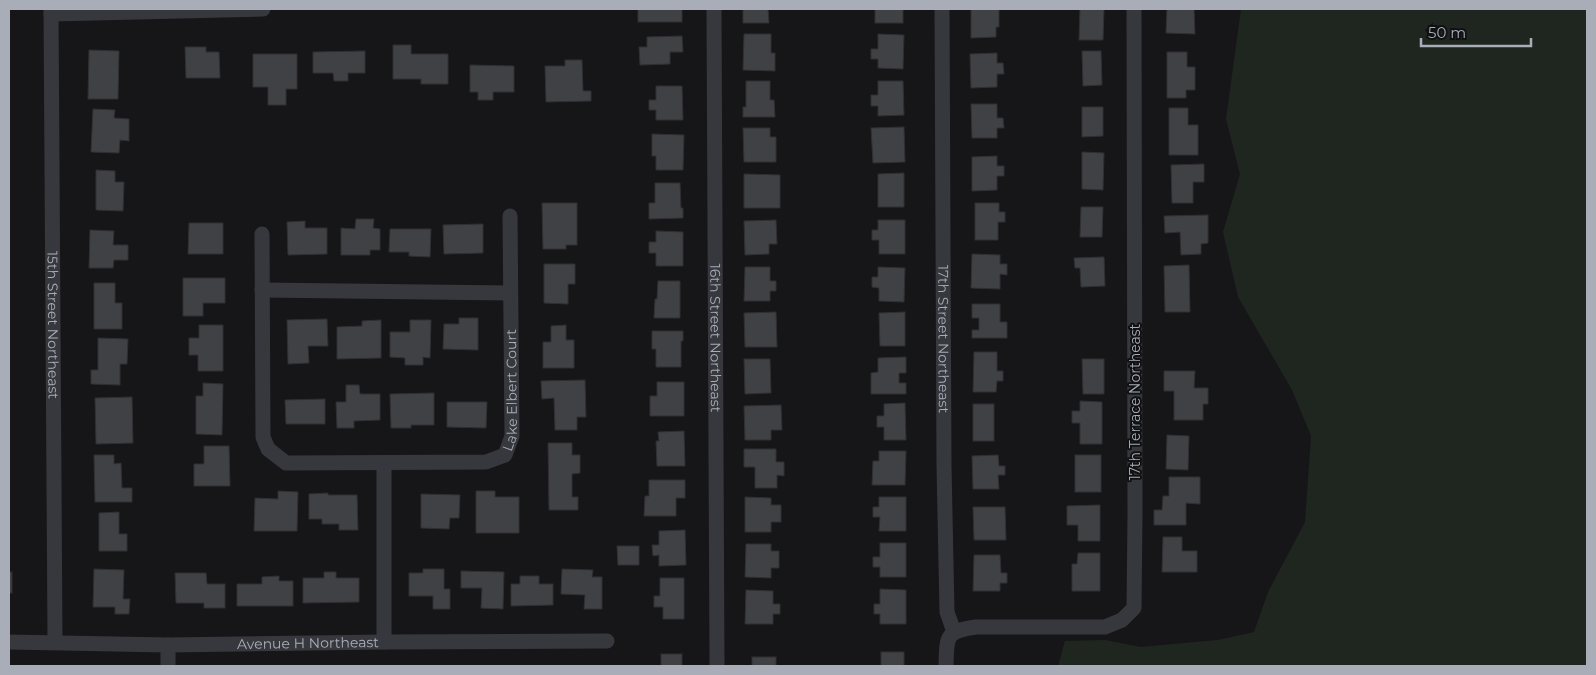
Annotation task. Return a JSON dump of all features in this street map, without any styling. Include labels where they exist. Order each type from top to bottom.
[{"type":"street","points":[[51,11],[263,9]]},
{"type":"street","name":"16th Street Northeast","points":[[714,9],[717,666]]},
{"type":"street","name":"17th Street Northeast","points":[[942,9],[944,465],[947,612],[954,632]]},
{"type":"street","name":"17th Terrace Northeast","points":[[954,632],[960,629],[976,627],[1106,627],[1122,620],[1134,608],[1134,9]]},
{"type":"street","name":"15th Street Northeast","points":[[51,11],[55,642]]},
{"type":"street","name":"Lake Elbert Court","points":[[262,234],[262,437],[268,449],[286,463],[486,462],[505,454],[512,436],[510,216]]},
{"type":"street","points":[[262,290],[510,293]]},
{"type":"street","points":[[384,463],[384,642]]},
{"type":"street","points":[[946,666],[947,640],[954,632]]},
{"type":"street","name":"Avenue H Northeast","points":[[9,642],[168,645],[607,641]]},
{"type":"street","points":[[168,645],[168,666]]},
{"type":"shaded area","points":[[1241,9],[1587,9],[1587,666],[1058,666],[1065,641],[1105,640],[1141,647],[1218,640],[1254,632],[1268,592],[1305,522],[1311,436],[1292,390],[1238,297],[1223,232],[1240,174],[1226,119]]},
{"type":"building","points":[[638,9],[682,9],[682,22],[638,22]]},
{"type":"building","points":[[743,9],[768,9],[769,23],[743,23]]},
{"type":"building","points":[[875,9],[903,9],[903,23],[875,23]]},
{"type":"building","points":[[971,9],[999,9],[999,27],[996,27],[996,37],[971,38]]},
{"type":"building","points":[[1080,9],[1104,9],[1103,40],[1079,40]]},
{"type":"building","points":[[1167,9],[1194,9],[1195,34],[1166,33]]},
{"type":"building","points":[[744,34],[771,34],[771,53],[775,53],[775,71],[743,70]]},
{"type":"building","points":[[878,34],[904,35],[903,69],[878,68],[878,59],[871,59],[871,49],[878,49]]},
{"type":"building","points":[[682,36],[683,52],[670,52],[670,64],[640,65],[639,47],[647,47],[647,37]]},
{"type":"building","points":[[393,45],[411,45],[411,54],[448,54],[448,84],[421,84],[421,79],[393,79]]},
{"type":"building","points":[[185,47],[206,47],[206,52],[219,52],[220,78],[186,78]]},
{"type":"building","points":[[89,50],[119,51],[118,99],[88,99]]},
{"type":"building","points":[[365,51],[365,73],[348,73],[348,81],[334,81],[333,73],[313,73],[313,52]]},
{"type":"building","points":[[1082,51],[1101,51],[1102,85],[1083,86]]},
{"type":"building","points":[[1167,52],[1187,52],[1187,67],[1195,67],[1195,90],[1186,90],[1186,98],[1167,98]]},
{"type":"building","points":[[997,53],[997,63],[1003,63],[1004,74],[997,74],[997,87],[971,88],[970,54]]},
{"type":"building","points":[[253,54],[297,54],[297,89],[286,89],[286,105],[268,105],[268,87],[253,87]]},
{"type":"building","points":[[565,60],[582,60],[583,91],[591,91],[591,101],[546,102],[545,66],[565,66]]},
{"type":"building","points":[[470,65],[514,66],[514,92],[493,92],[493,100],[478,100],[478,92],[470,92]]},
{"type":"building","points":[[746,81],[770,81],[770,100],[774,100],[775,117],[743,117],[743,107],[746,107]]},
{"type":"building","points":[[878,81],[903,81],[904,115],[878,116],[878,106],[871,106],[871,95],[878,95]]},
{"type":"building","points":[[656,86],[682,86],[683,120],[656,120],[656,110],[649,110],[649,100],[656,100]]},
{"type":"building","points":[[971,104],[997,104],[997,118],[1003,118],[1004,128],[997,128],[997,138],[972,138]]},
{"type":"building","points":[[1082,107],[1103,107],[1103,136],[1082,137]]},
{"type":"building","points":[[1169,108],[1188,108],[1188,125],[1198,125],[1198,155],[1169,155]]},
{"type":"building","points":[[93,109],[115,110],[114,118],[129,119],[129,141],[120,140],[119,153],[91,152]]},
{"type":"building","points":[[904,127],[905,162],[873,163],[871,128]]},
{"type":"building","points":[[743,128],[770,128],[770,137],[776,137],[776,162],[744,162]]},
{"type":"building","points":[[652,134],[684,135],[683,170],[656,170],[656,156],[652,156]]},
{"type":"building","points":[[1082,152],[1104,153],[1103,190],[1082,189]]},
{"type":"building","points":[[997,156],[997,166],[1004,166],[1004,176],[997,176],[997,190],[972,191],[972,157]]},
{"type":"building","points":[[1204,164],[1204,182],[1193,182],[1193,203],[1172,203],[1171,165]]},
{"type":"building","points":[[96,170],[115,171],[115,182],[124,182],[123,211],[96,210]]},
{"type":"building","points":[[904,173],[904,207],[878,207],[878,174]]},
{"type":"building","points":[[744,174],[780,175],[780,208],[744,208]]},
{"type":"building","points":[[655,183],[680,183],[683,218],[649,219],[649,203],[655,203]]},
{"type":"building","points":[[542,203],[577,203],[577,245],[566,245],[566,249],[543,249]]},
{"type":"building","points":[[975,203],[999,203],[999,212],[1005,212],[1005,222],[998,222],[998,240],[975,240]]},
{"type":"building","points":[[1081,207],[1103,207],[1102,237],[1080,237]]},
{"type":"building","points":[[1208,215],[1208,243],[1201,244],[1201,254],[1181,255],[1180,232],[1165,233],[1164,216]]},
{"type":"building","points":[[356,219],[374,219],[373,228],[380,229],[380,250],[370,250],[370,255],[341,255],[341,228],[355,229]]},
{"type":"building","points":[[776,220],[777,244],[769,244],[769,254],[745,255],[744,221]]},
{"type":"building","points":[[878,220],[905,220],[905,254],[879,254],[879,240],[872,240],[872,230],[878,230]]},
{"type":"building","points":[[305,221],[305,228],[327,228],[327,254],[288,255],[287,222]]},
{"type":"building","points":[[189,223],[223,223],[223,254],[188,254]]},
{"type":"building","points":[[483,224],[483,253],[444,254],[443,225]]},
{"type":"building","points":[[390,229],[431,229],[430,257],[409,256],[409,252],[389,252]]},
{"type":"building","points":[[90,230],[114,231],[113,245],[128,245],[128,260],[114,260],[113,268],[89,268]]},
{"type":"building","points":[[656,231],[683,232],[683,266],[656,266],[656,253],[649,253],[649,242],[656,242]]},
{"type":"building","points":[[972,254],[1000,255],[1000,264],[1007,264],[1007,275],[1000,274],[1000,289],[971,288]]},
{"type":"building","points":[[1104,257],[1105,286],[1081,287],[1080,268],[1075,268],[1074,258]]},
{"type":"building","points":[[544,264],[575,264],[575,284],[568,284],[568,304],[544,303]]},
{"type":"building","points":[[1189,265],[1190,312],[1165,312],[1164,266]]},
{"type":"building","points":[[745,267],[770,267],[770,281],[776,281],[776,291],[770,291],[770,301],[744,301]]},
{"type":"building","points":[[878,267],[905,268],[904,302],[879,301],[879,288],[872,287],[872,277],[878,277]]},
{"type":"building","points":[[183,278],[225,278],[225,303],[203,303],[203,316],[183,316]]},
{"type":"building","points":[[658,281],[680,281],[680,318],[654,318]]},
{"type":"building","points":[[94,283],[115,283],[115,303],[122,303],[122,329],[94,329]]},
{"type":"building","points":[[972,304],[1000,304],[1000,322],[1007,322],[1007,338],[972,338],[972,330],[979,330],[979,318],[972,318]]},
{"type":"building","points":[[776,312],[777,347],[745,347],[744,313]]},
{"type":"building","points":[[905,312],[905,346],[880,346],[879,313]]},
{"type":"building","points":[[459,318],[478,318],[478,350],[443,349],[444,324],[459,324]]},
{"type":"building","points":[[327,319],[328,346],[308,346],[309,363],[288,364],[287,320]]},
{"type":"building","points":[[381,320],[381,358],[337,359],[337,327],[362,326],[362,321]]},
{"type":"building","points":[[410,320],[431,320],[430,358],[423,357],[423,365],[405,365],[405,358],[390,357],[390,332],[410,332]]},
{"type":"building","points":[[199,325],[223,325],[223,371],[198,371],[198,355],[189,355],[189,338],[199,338]]},
{"type":"building","points":[[566,325],[566,340],[574,340],[574,368],[543,368],[543,342],[551,342],[551,326]]},
{"type":"building","points":[[652,331],[683,331],[681,367],[656,367],[656,349],[652,349]]},
{"type":"building","points":[[98,338],[128,339],[127,364],[120,364],[120,385],[91,384],[91,370],[98,370]]},
{"type":"building","points":[[974,352],[997,352],[997,371],[1003,371],[1003,381],[997,381],[996,392],[973,392]]},
{"type":"building","points":[[906,357],[906,373],[899,373],[899,383],[906,383],[906,394],[871,394],[871,373],[878,372],[878,358]]},
{"type":"building","points":[[744,359],[770,359],[771,393],[745,394]]},
{"type":"building","points":[[1082,359],[1104,359],[1104,394],[1083,394]]},
{"type":"building","points":[[1164,371],[1195,371],[1194,388],[1208,388],[1208,404],[1203,404],[1203,420],[1174,420],[1174,391],[1164,391]]},
{"type":"building","points":[[585,380],[586,417],[577,417],[577,430],[555,430],[554,398],[542,399],[541,381]]},
{"type":"building","points":[[657,382],[684,382],[684,416],[650,416],[650,396],[657,396]]},
{"type":"building","points":[[203,383],[223,384],[222,435],[196,434],[196,396],[203,396]]},
{"type":"building","points":[[346,385],[359,385],[360,394],[380,394],[380,420],[354,421],[354,428],[337,428],[336,402],[346,402]]},
{"type":"building","points":[[434,393],[434,425],[411,425],[411,428],[391,428],[390,394]]},
{"type":"building","points":[[132,397],[133,443],[96,444],[95,398]]},
{"type":"building","points":[[325,399],[325,424],[286,424],[285,400]]},
{"type":"building","points":[[1080,401],[1102,402],[1102,444],[1080,444],[1080,423],[1072,423],[1072,411],[1080,411]]},
{"type":"building","points":[[447,402],[487,402],[486,428],[447,427]]},
{"type":"building","points":[[905,403],[906,440],[884,440],[884,427],[877,427],[877,416],[884,416],[884,404]]},
{"type":"building","points":[[973,404],[994,404],[994,441],[973,441]]},
{"type":"building","points":[[781,405],[782,430],[771,430],[771,440],[745,440],[744,406]]},
{"type":"building","points":[[684,431],[685,466],[657,466],[656,441],[659,441],[658,432]]},
{"type":"building","points":[[1167,435],[1189,436],[1188,470],[1166,469]]},
{"type":"building","points":[[548,443],[572,443],[572,455],[580,455],[580,473],[572,474],[572,497],[578,497],[578,510],[549,510]]},
{"type":"building","points":[[204,446],[229,446],[230,486],[194,486],[194,464],[204,464]]},
{"type":"building","points":[[744,449],[776,449],[776,462],[784,462],[784,476],[777,475],[777,488],[755,488],[755,467],[744,467]]},
{"type":"building","points":[[879,451],[906,451],[905,485],[872,485],[873,461],[879,461]]},
{"type":"building","points":[[94,455],[114,455],[114,464],[121,463],[122,488],[132,488],[132,502],[95,502]]},
{"type":"building","points":[[998,455],[999,466],[1005,466],[1005,475],[998,475],[999,489],[973,489],[972,456]]},
{"type":"building","points":[[1075,455],[1101,455],[1101,492],[1075,492]]},
{"type":"building","points":[[1169,477],[1200,477],[1200,504],[1186,503],[1186,525],[1154,525],[1154,510],[1162,510],[1163,496],[1169,496]]},
{"type":"building","points":[[649,480],[685,480],[685,498],[676,498],[676,516],[644,516],[645,496],[649,496]]},
{"type":"building","points":[[278,491],[298,492],[297,531],[254,531],[255,498],[278,499]]},
{"type":"building","points":[[476,491],[495,491],[495,497],[519,497],[519,533],[476,533]]},
{"type":"building","points":[[328,493],[328,495],[357,495],[358,530],[339,530],[339,524],[322,524],[322,519],[309,519],[309,494]]},
{"type":"building","points":[[421,494],[460,495],[459,518],[450,518],[449,529],[421,528]]},
{"type":"building","points":[[745,497],[771,498],[771,505],[781,505],[781,522],[771,522],[771,532],[745,532]]},
{"type":"building","points":[[879,497],[906,497],[906,531],[879,531],[880,517],[873,517],[873,507],[879,507]]},
{"type":"building","points":[[1100,505],[1100,541],[1078,541],[1078,525],[1067,525],[1067,506]]},
{"type":"building","points":[[973,507],[1005,507],[1006,540],[974,540]]},
{"type":"building","points":[[119,512],[119,534],[127,534],[127,551],[99,551],[99,513]]},
{"type":"building","points":[[685,530],[686,565],[659,566],[659,555],[653,556],[652,545],[659,545],[659,531]]},
{"type":"building","points":[[1163,537],[1182,537],[1182,551],[1197,551],[1197,572],[1162,572]]},
{"type":"building","points":[[880,543],[906,543],[906,577],[880,577],[880,567],[873,567],[873,557],[880,557]]},
{"type":"building","points":[[746,544],[771,544],[771,551],[779,551],[779,568],[771,568],[771,578],[745,577]]},
{"type":"building","points":[[617,546],[639,546],[639,565],[618,565]]},
{"type":"building","points":[[1078,553],[1100,553],[1100,591],[1072,591],[1072,564],[1077,564]]},
{"type":"building","points":[[974,555],[1000,555],[1001,573],[1007,573],[1007,583],[1000,583],[1000,591],[973,591]]},
{"type":"building","points":[[94,569],[124,570],[123,599],[130,599],[129,614],[115,614],[115,607],[93,607]]},
{"type":"building","points":[[423,569],[444,569],[444,589],[450,589],[450,609],[433,609],[433,596],[409,596],[409,573],[423,573]]},
{"type":"building","points":[[562,569],[593,570],[592,577],[602,577],[602,609],[584,609],[585,595],[561,594]]},
{"type":"building","points":[[461,571],[504,572],[503,609],[481,608],[482,588],[461,588]]},
{"type":"building","points":[[9,572],[12,572],[12,593],[9,593]]},
{"type":"building","points":[[324,572],[336,572],[336,578],[359,578],[359,602],[303,603],[303,578],[324,578]]},
{"type":"building","points":[[175,573],[206,573],[207,584],[225,584],[225,608],[204,608],[204,603],[176,603]]},
{"type":"building","points":[[279,576],[279,581],[293,581],[293,606],[237,606],[237,584],[262,584],[262,577]]},
{"type":"building","points":[[520,576],[539,576],[539,584],[553,584],[553,605],[511,606],[511,584],[520,584]]},
{"type":"building","points":[[660,578],[684,578],[684,619],[663,619],[663,607],[654,607],[654,596],[660,596]]},
{"type":"building","points":[[880,589],[906,590],[906,624],[880,624],[880,614],[874,614],[874,604],[880,604]]},
{"type":"building","points":[[746,590],[773,591],[773,604],[780,604],[780,614],[773,614],[773,624],[745,624]]},
{"type":"building","points":[[881,652],[904,652],[904,666],[881,666]]},
{"type":"building","points":[[661,654],[682,654],[682,666],[661,666]]},
{"type":"building","points":[[752,657],[776,657],[776,666],[752,666]]}]
